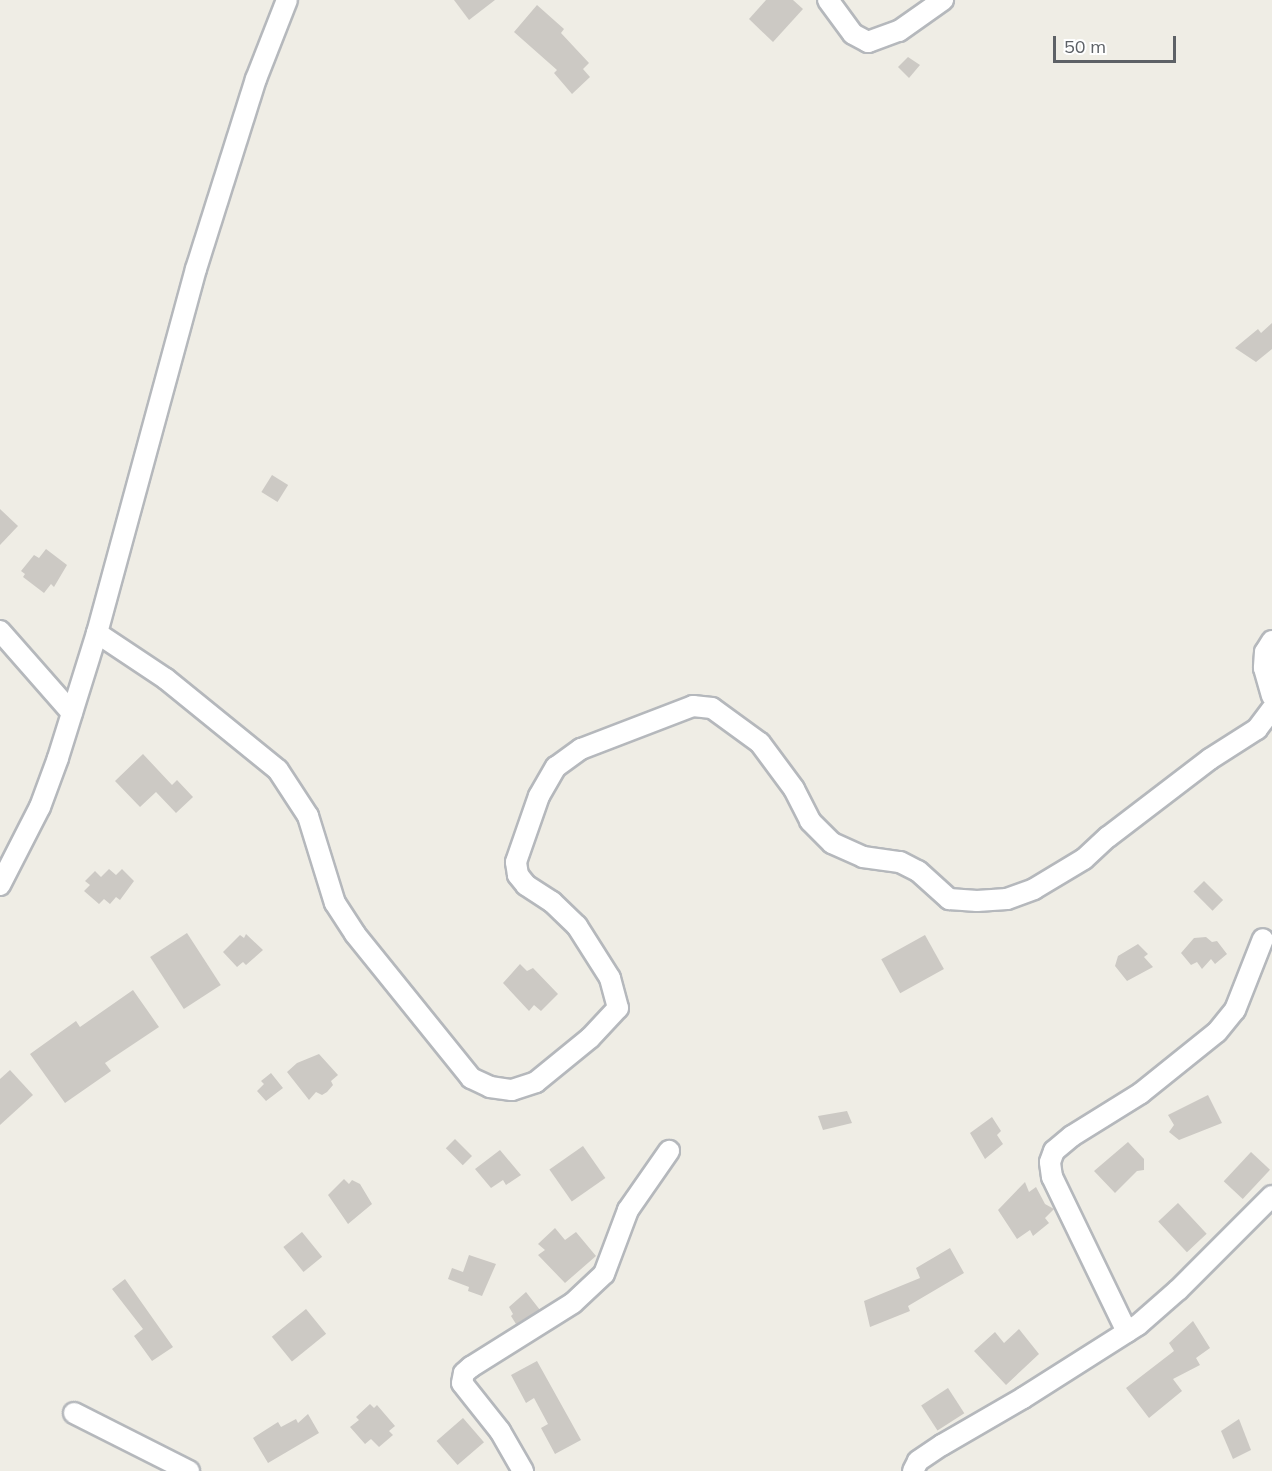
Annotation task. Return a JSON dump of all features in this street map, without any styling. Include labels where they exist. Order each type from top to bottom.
[{"type":"street","points":[[0,885],[40,807],[72,713],[97,633],[196,269],[256,79],[287,0]]},
{"type":"street","points":[[828,0],[853,34],[868,42],[899,32],[943,0]]},
{"type":"street","points":[[0,631],[72,713]]},
{"type":"street","points":[[97,633],[166,679],[278,770],[308,816],[335,903],[355,934],[471,1078],[490,1087],[512,1090],[537,1082],[596,1032],[618,1008],[610,978],[577,926],[552,902],[526,885],[518,875],[516,862],[539,796],[556,767],[581,748],[693,706],[712,708],[734,721],[760,743],[795,789],[810,821],[832,843],[863,857],[900,862],[918,871],[950,898],[977,901],[1007,899],[1034,889],[1084,859],[1108,837],[1210,759],[1257,729],[1272,709]]},
{"type":"street","points":[[1272,641],[1265,652],[1264,669],[1272,696]]},
{"type":"street","points":[[1127,1332],[1052,1177],[1050,1162],[1054,1151],[1072,1136],[1141,1093],[1217,1032],[1235,1010],[1263,939]]},
{"type":"street","points":[[523,1471],[500,1431],[462,1383],[464,1373],[471,1366],[573,1303],[604,1274],[628,1210],[669,1151]]},
{"type":"street","points":[[913,1471],[918,1461],[942,1445],[1023,1398],[1127,1332],[1178,1290],[1272,1196]]},
{"type":"street","points":[[74,1413],[189,1471]]},
{"type":"building","points":[[454,0],[495,0],[469,20]]},
{"type":"building","points":[[766,0],[793,0],[803,9],[773,42],[749,19]]},
{"type":"building","points":[[537,5],[564,29],[561,33],[589,63],[583,69],[590,77],[572,94],[554,73],[557,70],[514,32]]},
{"type":"building","points":[[908,57],[920,65],[909,78],[898,67]]},
{"type":"building","points":[[1272,323],[1272,349],[1256,362],[1235,348],[1258,329],[1261,333]]},
{"type":"building","points":[[272,475],[288,485],[278,502],[261,492]]},
{"type":"building","points":[[0,509],[18,526],[0,545]]},
{"type":"building","points":[[46,549],[67,565],[54,587],[51,584],[44,593],[23,577],[25,574],[21,571],[34,555],[39,558]]},
{"type":"building","points":[[143,754],[172,785],[177,780],[193,797],[176,813],[156,792],[140,807],[115,781]]},
{"type":"building","points":[[109,869],[116,875],[122,869],[134,881],[120,900],[116,897],[110,904],[104,899],[99,904],[84,891],[90,885],[85,881],[95,871],[101,877]]},
{"type":"building","points":[[1204,881],[1223,900],[1212,911],[1193,892]]},
{"type":"building","points":[[187,933],[221,985],[184,1009],[150,957]]},
{"type":"building","points":[[246,934],[263,950],[246,965],[243,962],[237,967],[223,952],[240,935],[244,938]]},
{"type":"building","points":[[925,935],[944,969],[900,993],[881,959]]},
{"type":"building","points":[[1206,937],[1212,942],[1217,941],[1227,954],[1215,964],[1211,959],[1202,969],[1197,962],[1191,965],[1181,953],[1194,938]]},
{"type":"building","points":[[1138,944],[1148,954],[1144,957],[1153,967],[1127,981],[1115,966],[1118,956]]},
{"type":"building","points":[[520,964],[527,971],[533,968],[558,994],[541,1011],[534,1005],[529,1011],[503,983]]},
{"type":"building","points":[[133,990],[159,1027],[105,1063],[111,1071],[65,1103],[30,1054],[76,1021],[80,1027]]},
{"type":"building","points":[[319,1054],[338,1075],[331,1081],[333,1085],[327,1092],[322,1095],[316,1092],[309,1100],[287,1072],[297,1063]]},
{"type":"building","points":[[10,1070],[33,1095],[0,1125],[0,1079]]},
{"type":"building","points":[[271,1073],[283,1088],[266,1101],[257,1091],[264,1084],[261,1081]]},
{"type":"building","points":[[1208,1095],[1222,1123],[1179,1140],[1169,1132],[1174,1125],[1168,1115]]},
{"type":"building","points":[[847,1111],[852,1123],[823,1130],[818,1116]]},
{"type":"building","points":[[992,1117],[1001,1131],[997,1135],[1003,1144],[985,1159],[970,1133]]},
{"type":"building","points":[[455,1139],[472,1156],[463,1165],[446,1148]]},
{"type":"building","points":[[1128,1142],[1144,1159],[1144,1170],[1137,1171],[1115,1193],[1094,1171]]},
{"type":"building","points":[[583,1146],[605,1178],[572,1201],[549,1170]]},
{"type":"building","points":[[500,1150],[521,1175],[506,1185],[503,1180],[491,1188],[475,1169]]},
{"type":"building","points":[[1251,1152],[1270,1170],[1243,1199],[1224,1181]]},
{"type":"building","points":[[344,1179],[349,1184],[352,1180],[360,1184],[372,1204],[348,1224],[328,1195]]},
{"type":"building","points":[[1025,1182],[1029,1192],[1036,1187],[1045,1204],[1054,1209],[1045,1218],[1049,1223],[1033,1236],[1030,1230],[1017,1239],[998,1210]]},
{"type":"building","points":[[1178,1203],[1207,1234],[1187,1252],[1158,1221]]},
{"type":"building","points":[[555,1228],[565,1240],[576,1232],[596,1256],[565,1283],[538,1255],[545,1250],[538,1244]]},
{"type":"building","points":[[302,1232],[322,1257],[303,1272],[283,1247]]},
{"type":"building","points":[[950,1248],[964,1273],[908,1306],[910,1311],[870,1327],[864,1301],[920,1278],[916,1268]]},
{"type":"building","points":[[469,1255],[496,1264],[482,1296],[468,1291],[469,1287],[448,1279],[452,1268],[463,1272]]},
{"type":"building","points":[[125,1279],[173,1347],[152,1361],[134,1336],[143,1329],[112,1289]]},
{"type":"building","points":[[526,1292],[540,1310],[516,1324],[509,1307]]},
{"type":"building","points":[[306,1309],[326,1334],[292,1362],[272,1337]]},
{"type":"building","points":[[1193,1321],[1210,1348],[1196,1358],[1200,1365],[1173,1379],[1182,1391],[1149,1418],[1126,1388],[1174,1351],[1169,1343]]},
{"type":"building","points":[[1019,1329],[1039,1354],[1006,1385],[974,1351],[995,1332],[1004,1343]]},
{"type":"building","points":[[537,1361],[581,1440],[555,1454],[541,1428],[548,1424],[534,1398],[526,1403],[511,1375]]},
{"type":"building","points":[[948,1388],[964,1413],[938,1431],[921,1405]]},
{"type":"building","points":[[370,1404],[374,1408],[377,1405],[395,1426],[389,1431],[393,1435],[379,1447],[371,1439],[365,1444],[350,1427],[359,1420],[356,1417]]},
{"type":"building","points":[[308,1414],[319,1433],[268,1463],[253,1438],[278,1422],[281,1427],[296,1419],[298,1423]]},
{"type":"building","points":[[463,1418],[484,1442],[458,1465],[437,1441]]},
{"type":"building","points":[[1239,1419],[1251,1450],[1233,1459],[1221,1431]]}]
